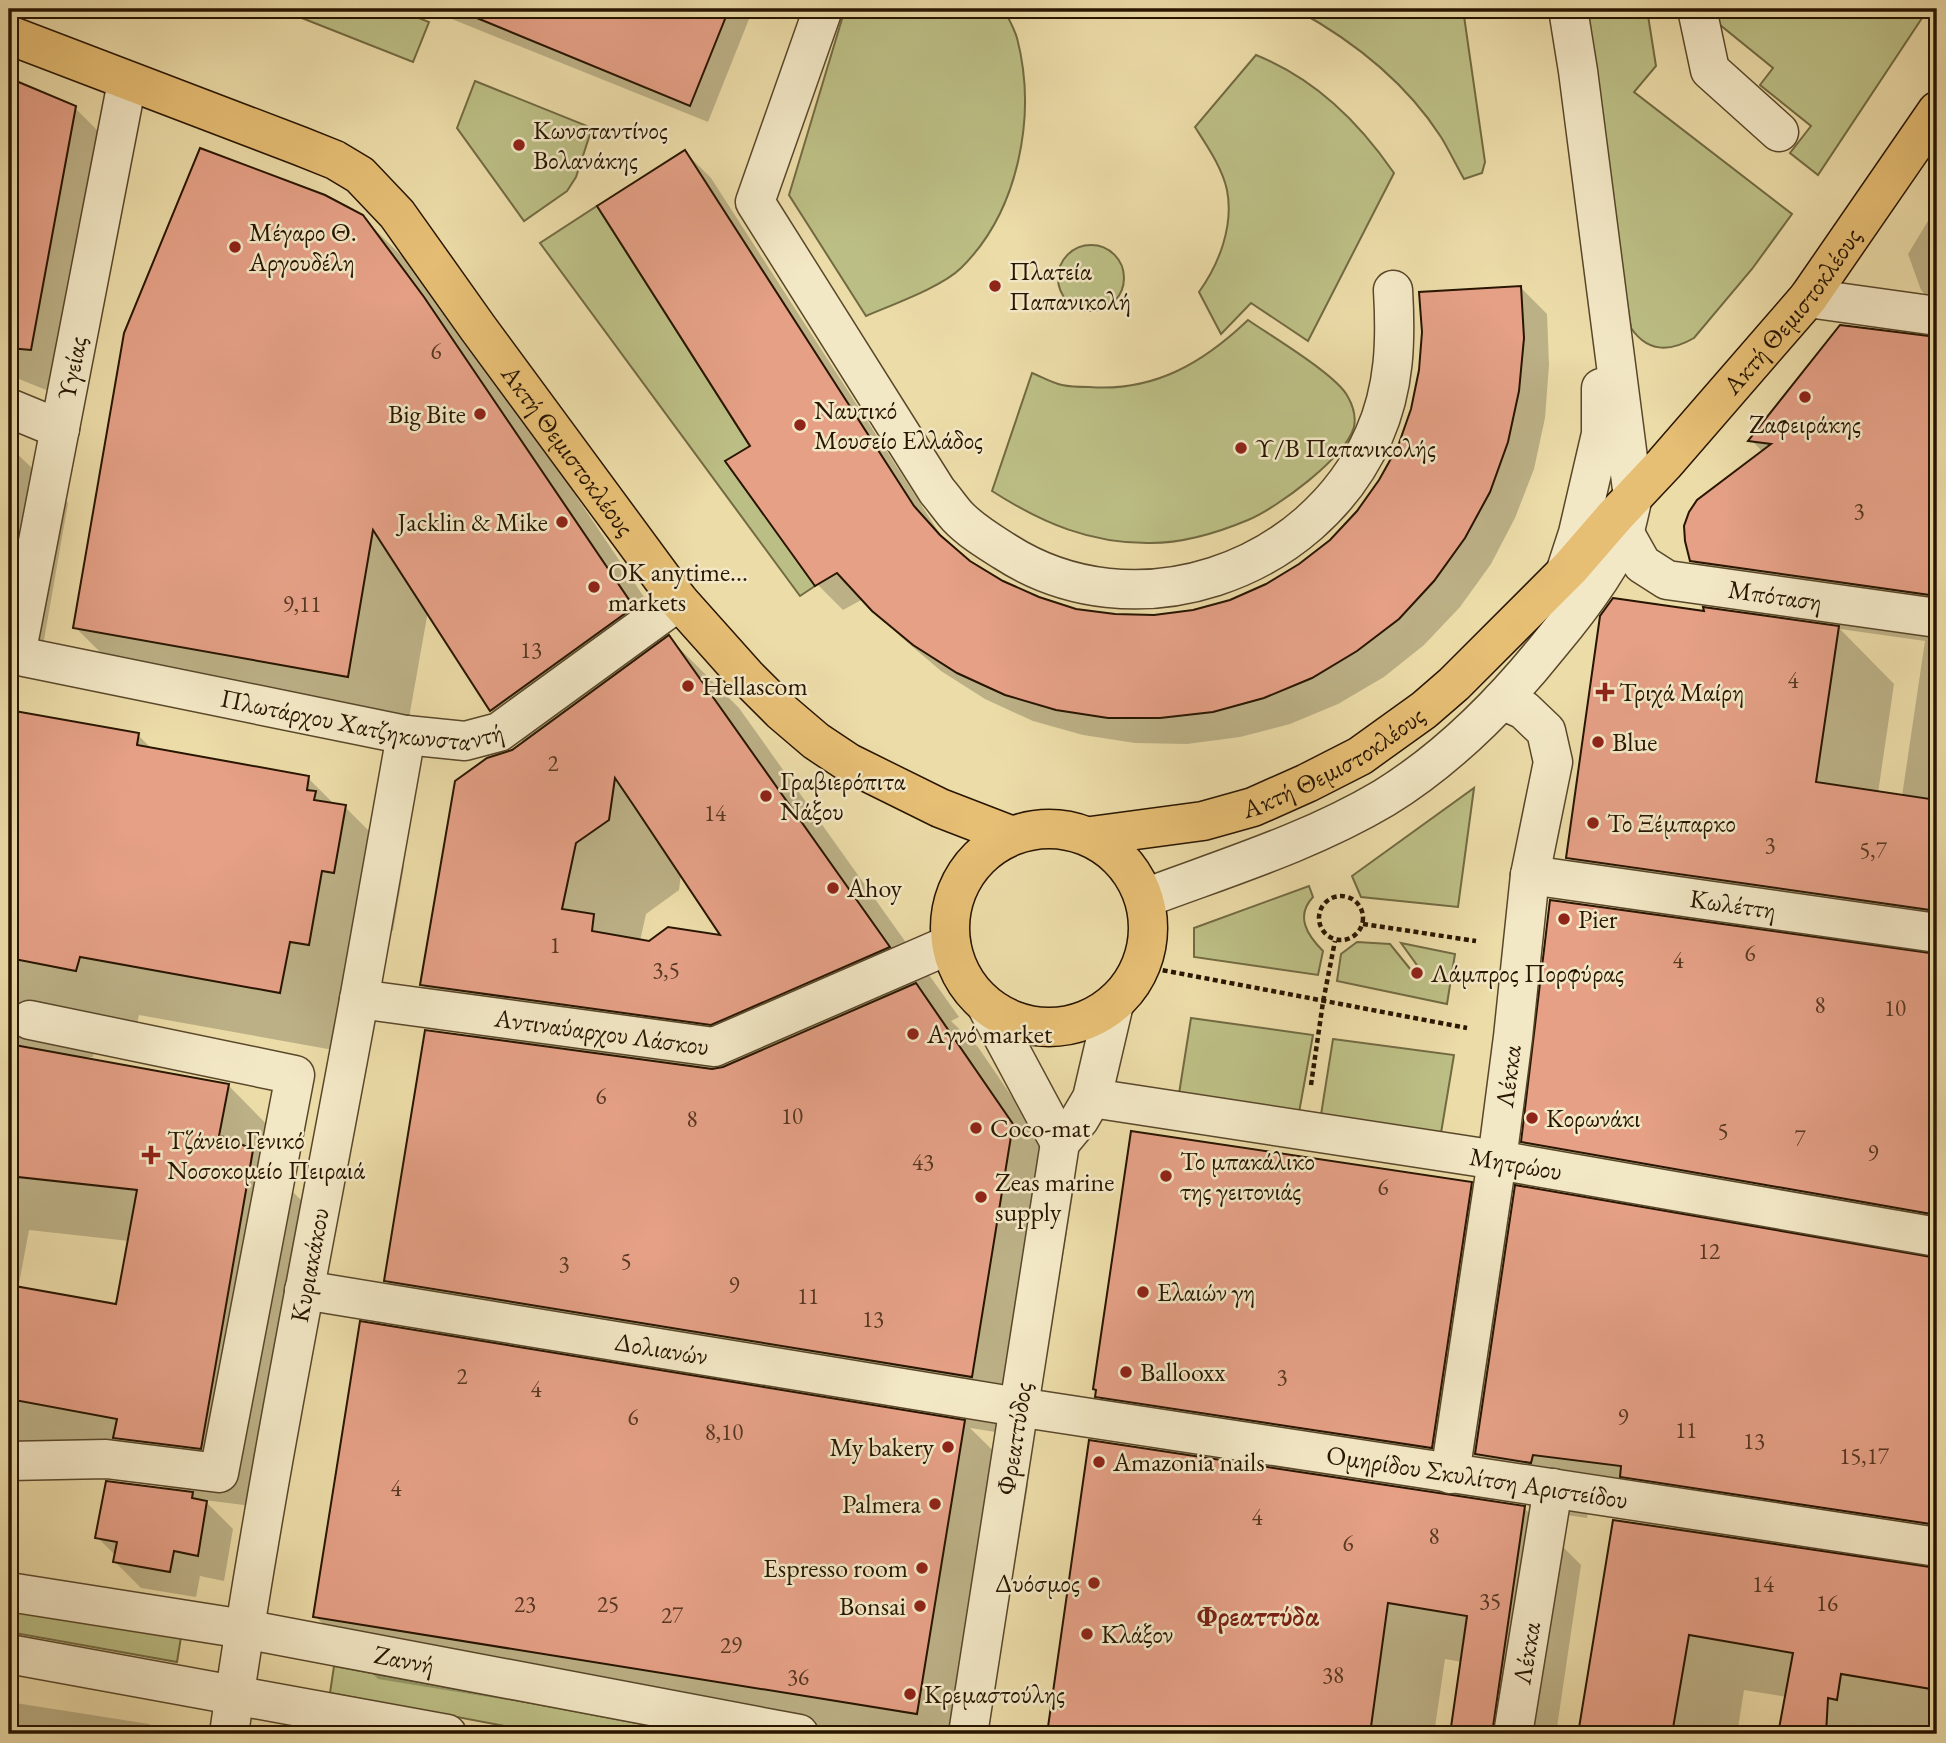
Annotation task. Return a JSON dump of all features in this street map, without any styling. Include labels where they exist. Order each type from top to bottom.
[{"type":"main road","name":"Ακτή Θεμιστοκλέους","points":[[9,35],[335,160],[360,175],[397,214],[680,601],[746,676],[816,741],[849,763],[940,808],[1010,835]]},
{"type":"main road","name":"Ακτή Θεμιστοκλέους","points":[[1091,836],[1203,821],[1254,807],[1349,761],[1424,710],[1454,684],[1565,573],[1625,522],[1664,464],[1808,298],[1937,111]]},
{"type":"main road","points":[[1039,828],[1071,830],[1091,836],[1120,857],[1135,876],[1145,898],[1149,921],[1142,967],[1130,987],[1114,1004],[1089,1020],[1060,1027],[1030,1026],[1002,1016],[987,1007],[960,973],[951,944],[951,912],[961,880],[980,855],[1010,835],[1039,828]]},
{"type":"street","points":[[823,9],[755,202],[937,491],[958,517],[1016,559],[1047,573],[1082,583],[1117,589],[1152,589],[1187,585],[1222,575],[1255,561],[1285,543],[1313,521],[1337,495],[1358,467],[1374,435],[1386,402],[1394,367],[1396,331],[1393,290]]},
{"type":"street","points":[[1547,9],[1601,364],[1601,435],[1578,533],[1565,573]]},
{"type":"street","points":[[1568,9],[1578,71],[1625,522]]},
{"type":"street","points":[[1697,9],[1710,69],[1779,132]]},
{"type":"street","name":"Υγείας","points":[[12,654],[60,429],[127,82]]},
{"type":"street","points":[[1808,298],[1937,316]]},
{"type":"street","points":[[9,408],[60,429]]},
{"type":"street","name":"Μπόταση","points":[[1625,522],[1642,564],[1667,580],[1937,618]]},
{"type":"street","name":"Ακτή Θεμιστοκλέους","points":[[1145,898],[1270,852],[1327,827],[1385,797],[1432,764],[1502,700],[1579,608],[1625,522]]},
{"type":"street","name":"Πλωτάρχου Χατζηκωνσταντή","points":[[12,654],[406,735],[466,741],[499,732],[680,601]]},
{"type":"street","name":"Λέκκα","points":[[1450,1474],[1497,1160],[1530,875],[1553,762],[1546,731],[1524,710],[1502,700]]},
{"type":"street","name":"Κυριακάκου","points":[[229,1734],[244,1629],[304,1290],[406,735]]},
{"type":"street","name":"Κωλέττη","points":[[1530,875],[1937,933]]},
{"type":"street","name":"Αντιναύαρχου Λάσκου","points":[[359,999],[714,1047],[951,944]]},
{"type":"street","name":"Φρεαττύδος","points":[[968,1734],[1060,1143],[1079,1120],[1092,1098],[1114,1004]]},
{"type":"street","points":[[987,1007],[1060,1143]]},
{"type":"street","points":[[9,1461],[106,1459],[219,1473],[295,1075],[30,1020]]},
{"type":"street","name":"Μητρώου","points":[[1092,1098],[1497,1160],[1937,1237]]},
{"type":"street","name":"Δολιανών","points":[[304,1290],[1018,1407]]},
{"type":"street","name":"Ομηρίδου Σκυλίτση Αριστείδου","points":[[1018,1407],[1937,1547]]},
{"type":"street","name":"Λέκκα","points":[[1513,1734],[1552,1489]]},
{"type":"street","name":"Ζαννή","points":[[9,1591],[244,1629],[799,1734]]},
{"type":"street","points":[[9,1654],[447,1734]]},
{"type":"path","points":[[1346,896],[1356,902],[1363,912],[1363,924],[1357,935],[1347,940],[1335,941],[1325,935],[1318,924],[1319,912],[1325,902],[1346,896]]},
{"type":"path","points":[[1363,924],[1521,948]]},
{"type":"path","points":[[1304,1131],[1335,941]]},
{"type":"path","points":[[1142,967],[1513,1037]]},
{"type":"green space","points":[[279,9],[396,9],[429,22],[413,62]]},
{"type":"green space","points":[[845,9],[1004,9],[1017,38],[1023,68],[1025,98],[1018,160],[997,219],[981,245],[961,268],[942,282],[866,316],[789,195]]},
{"type":"green space","points":[[1295,9],[1463,9],[1485,162],[1482,173],[1464,179],[1427,117],[1394,80],[1357,48]]},
{"type":"green space","points":[[1578,9],[1647,9],[1656,66],[1634,92],[1792,214],[1752,269],[1694,338],[1676,346],[1652,346],[1631,328]]},
{"type":"green space","points":[[1708,9],[1928,9],[1818,175],[1790,153],[1811,126],[1760,85],[1773,68],[1714,20]]},
{"type":"green space","points":[[1256,55],[1297,76],[1334,104],[1366,136],[1394,173],[1308,341],[1251,303],[1221,334],[1199,292],[1213,269],[1223,244],[1229,204],[1222,173],[1195,127]]},
{"type":"green space","points":[[475,81],[592,128],[576,177],[567,191],[524,221],[457,128]]},
{"type":"green space","points":[[597,206],[750,446],[815,586],[800,596],[540,243]]},
{"type":"green space","points":[[1091,245],[1104,248],[1114,255],[1121,265],[1124,278],[1121,291],[1114,301],[1104,308],[1091,311],[1078,308],[1068,301],[1061,291],[1058,278],[1061,265],[1068,255],[1078,248]]},
{"type":"green space","points":[[1248,320],[1331,378],[1348,397],[1353,408],[1354,427],[1338,453],[1308,481],[1276,505],[1248,520],[1201,536],[1164,543],[1129,542],[1108,540],[1048,522],[992,491],[1032,373],[1054,383],[1069,386],[1135,385],[1176,372],[1213,349]]},
{"type":"green space","points":[[1474,788],[1458,907],[1361,897],[1352,876]]},
{"type":"green space","points":[[1309,886],[1313,897],[1304,918],[1308,932],[1323,951],[1318,975],[1194,957],[1194,928]]},
{"type":"green space","points":[[1357,942],[1390,944],[1411,970],[1419,968],[1401,943],[1455,954],[1447,1004],[1337,981],[1341,954]]},
{"type":"green space","points":[[1191,1018],[1313,1035],[1298,1118],[1178,1100]]},
{"type":"green space","points":[[1333,1039],[1454,1055],[1440,1139],[1320,1121]]},
{"type":"green space","points":[[9,1605],[181,1637],[177,1662],[9,1632]]},
{"type":"green space","points":[[334,1666],[696,1734],[547,1734],[330,1693]]},
{"type":"building","points":[[455,9],[729,9],[690,106]]},
{"type":"building","points":[[9,78],[76,106],[31,350],[9,348]]},
{"type":"building","points":[[200,148],[325,195],[363,215],[424,297],[634,607],[490,711],[373,530],[348,677],[73,628],[124,333]]},
{"type":"building","name":"Ναυτικό Μουσείο Ελλάδος","points":[[685,150],[914,506],[940,535],[970,561],[1003,581],[1039,597],[1076,609],[1115,614],[1154,615],[1193,610],[1230,600],[1266,584],[1299,564],[1330,540],[1357,511],[1398,446],[1411,409],[1419,370],[1422,332],[1419,292],[1521,286],[1524,338],[1519,391],[1508,442],[1490,492],[1465,538],[1434,581],[1399,619],[1357,651],[1312,678],[1264,698],[1213,712],[1160,718],[1108,718],[1056,710],[1005,695],[957,673],[913,645],[872,611],[837,573],[815,586],[725,461],[750,446],[597,206]]},
{"type":"building","points":[[1840,325],[1937,337],[1937,596],[1690,561],[1684,526],[1689,512],[1697,500],[1771,444],[1748,441]]},
{"type":"building","points":[[1613,598],[1704,611],[1703,607],[1839,626],[1816,782],[1937,800],[1937,911],[1566,858],[1600,616]]},
{"type":"building","points":[[669,635],[890,947],[711,1025],[420,985],[455,781],[487,758],[512,750]],"holes":[[[615,778],[720,935],[668,927],[649,941],[592,931],[594,914],[562,909],[576,843],[609,820]]]},
{"type":"building","points":[[9,710],[139,733],[137,745],[309,776],[307,790],[316,791],[314,800],[346,805],[334,873],[322,871],[309,945],[290,942],[280,993],[80,957],[76,971],[9,958]]},
{"type":"building","points":[[1550,900],[1937,954],[1937,1215],[1521,1142]]},
{"type":"building","points":[[916,983],[1013,1124],[972,1377],[384,1281],[425,1030],[712,1069],[723,1067]]},
{"type":"building","points":[[9,1044],[229,1084],[219,1136],[253,1150],[201,1449],[113,1438],[117,1419],[9,1399],[9,1285],[116,1304],[137,1190],[9,1176]]},
{"type":"building","points":[[1131,1131],[1472,1182],[1432,1448],[1095,1397],[1096,1390],[1093,1389]]},
{"type":"building","points":[[1515,1185],[1937,1258],[1937,1525],[1620,1477],[1621,1466],[1533,1455],[1531,1463],[1475,1454]]},
{"type":"building","points":[[360,1321],[965,1420],[917,1714],[313,1617]]},
{"type":"building","points":[[1089,1440],[1525,1506],[1492,1734],[1450,1734],[1467,1616],[1388,1603],[1370,1734],[1047,1734]]},
{"type":"building","points":[[106,1481],[193,1492],[192,1498],[207,1501],[198,1556],[174,1551],[170,1572],[113,1562],[117,1542],[95,1538]]},
{"type":"building","points":[[1613,1520],[1937,1568],[1937,1690],[1841,1674],[1837,1700],[1828,1698],[1826,1734],[1778,1734],[1793,1653],[1689,1635],[1672,1734],[1578,1734]]},
{"type":"place","name":"Κωνσταντίνος Βολανάκης","points":[[519,145]]},
{"type":"place","name":"Μέγαρο Θ. Αργουδέλη","points":[[235,247]]},
{"type":"place","name":"Πλατεία Παπανικολή","points":[[995,286]]},
{"type":"place","name":"Ζαφειράκης","points":[[1805,397]]},
{"type":"place","name":"Big Bite","points":[[480,414]]},
{"type":"place","name":"Ναυτικό Μουσείο Ελλάδος","points":[[800,425]]},
{"type":"place","name":"Υ/Β Παπανικολής","points":[[1241,448]]},
{"type":"place","name":"Jacklin & Mike","points":[[562,522]]},
{"type":"place","name":"OK anytime... markets","points":[[594,587]]},
{"type":"place","name":"Hellascom","points":[[688,686]]},
{"type":"place","name":"Τριχά Μαίρη","points":[[1605,692]]},
{"type":"place","name":"Blue","points":[[1598,742]]},
{"type":"place","name":"Γραβιερόπιτα Νάξου","points":[[766,796]]},
{"type":"place","name":"Το Ξέμπαρκο","points":[[1593,823]]},
{"type":"place","name":"Ahoy","points":[[833,888]]},
{"type":"place","name":"Pier","points":[[1564,919]]},
{"type":"place","name":"Λάμπρος Πορφύρας","points":[[1417,973]]},
{"type":"place","name":"Αγνό market","points":[[913,1034]]},
{"type":"place","name":"Κορωνάκι","points":[[1532,1118]]},
{"type":"place","name":"Coco-mat","points":[[976,1128]]},
{"type":"place","name":"Τζάνειο Γενικό Νοσοκομείο Πειραιά","points":[[151,1155]]},
{"type":"place","name":"Το μπακάλικο της γειτονιάς","points":[[1166,1176]]},
{"type":"place","name":"Zeas marine supply","points":[[981,1197]]},
{"type":"place","name":"Ελαιών γη","points":[[1143,1292]]},
{"type":"place","name":"Ballooxx","points":[[1126,1372]]},
{"type":"place","name":"My bakery","points":[[948,1447]]},
{"type":"place","name":"Amazonia nails","points":[[1099,1462]]},
{"type":"place","name":"Palmera","points":[[935,1504]]},
{"type":"place","name":"Espresso room","points":[[922,1568]]},
{"type":"place","name":"Δυόσμος","points":[[1094,1583]]},
{"type":"place","name":"Bonsai","points":[[920,1606]]},
{"type":"place","name":"Κλάξον","points":[[1087,1634]]},
{"type":"place","name":"Κρεμαστούλης","points":[[910,1694]]},
{"type":"district","name":"Φρεαττύδα","points":[[1258,1616]]}]
